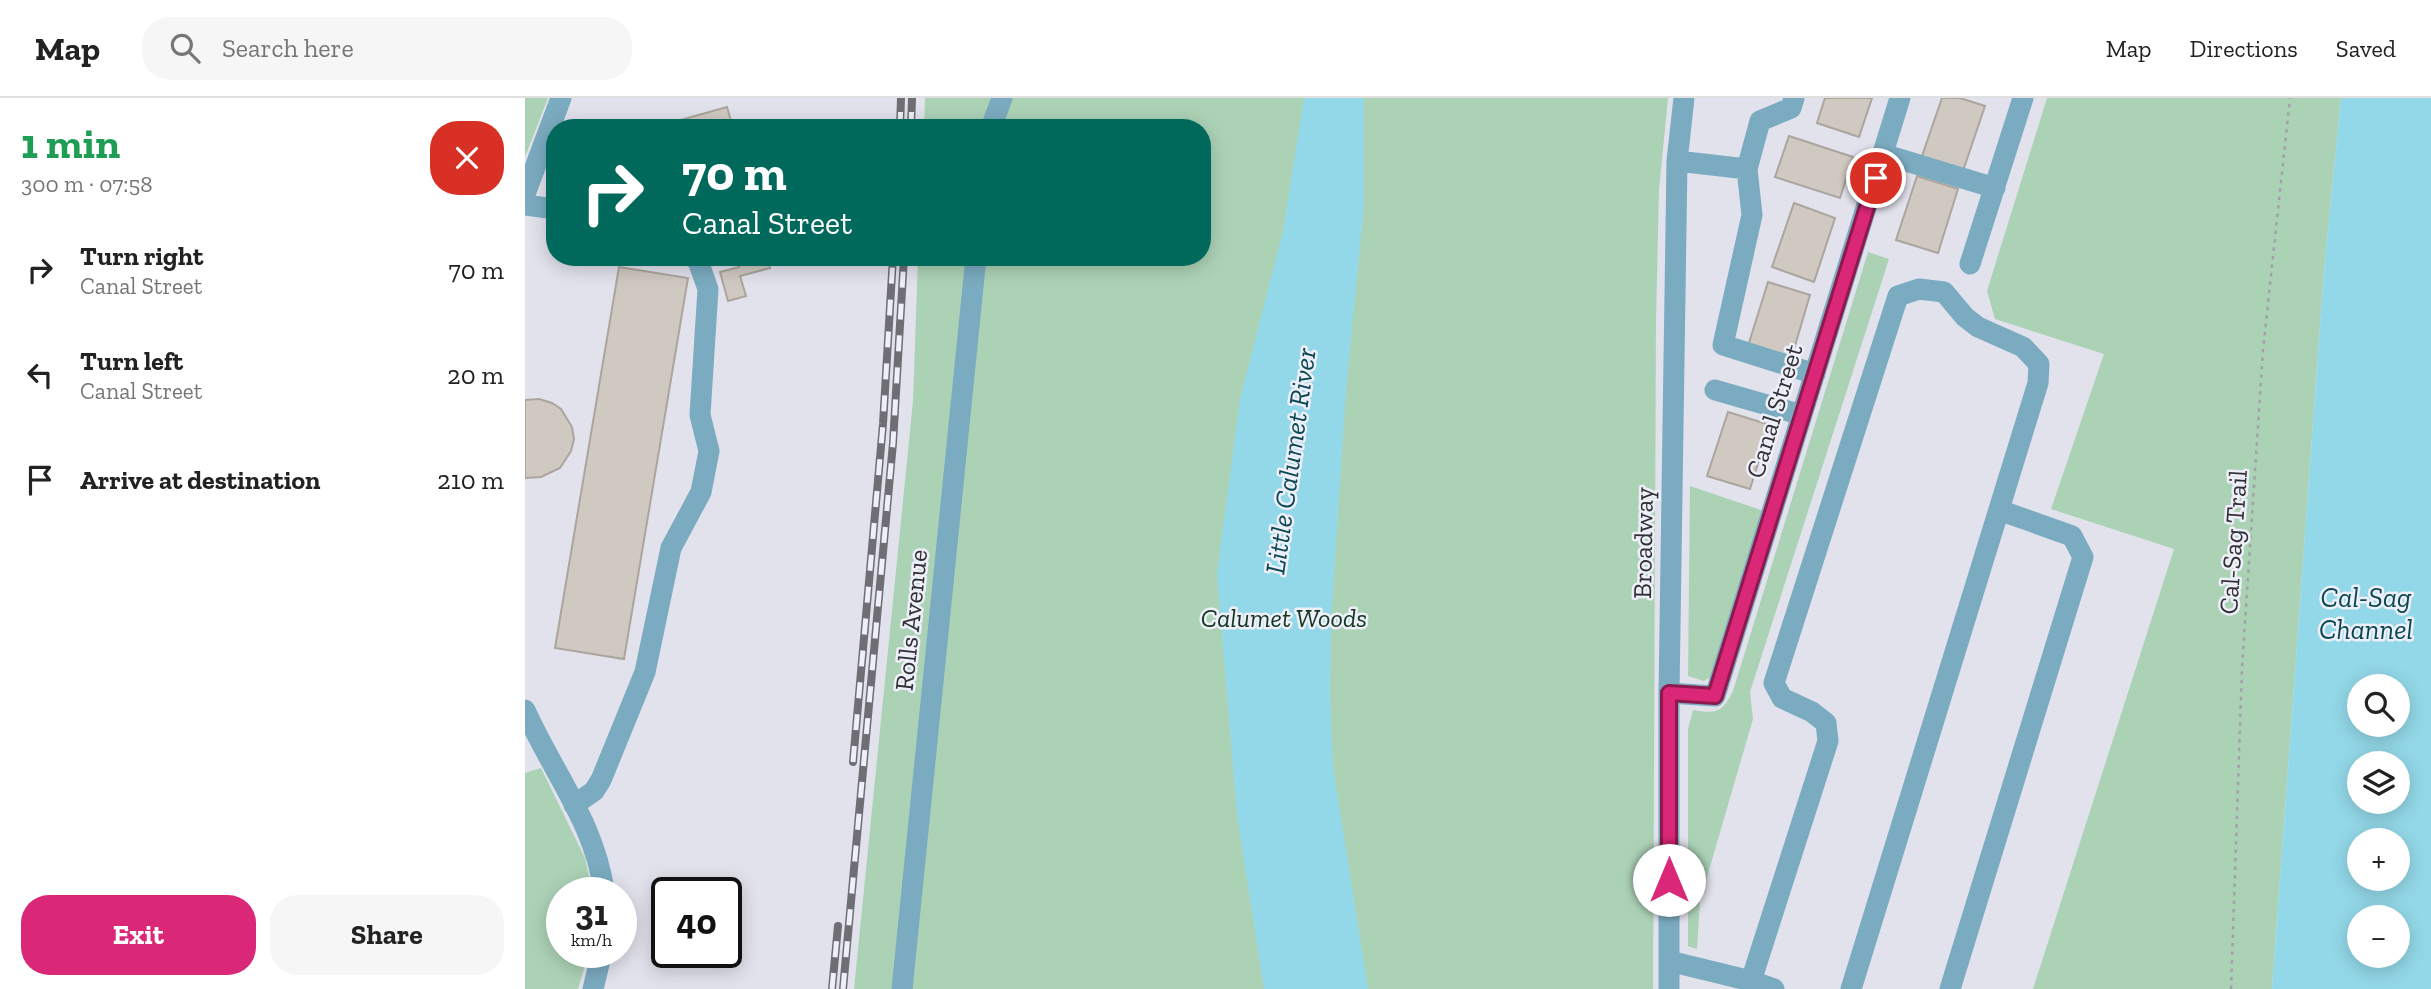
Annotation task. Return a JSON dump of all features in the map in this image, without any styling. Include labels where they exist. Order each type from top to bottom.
[{"type":"street","points":[[553,119],[561,98]]},
{"type":"street","points":[[994,119],[1002,98]]},
{"type":"street","name":"Broadway","points":[[1669,989],[1669,693],[1677,161],[1684,98]]},
{"type":"street","points":[[1794,98],[1791,108],[1760,121],[1747,169],[1752,215],[1723,345],[1815,374]]},
{"type":"street","name":"Canal Street","points":[[1669,693],[1715,696],[1901,98]]},
{"type":"street","points":[[1970,264],[2023,98]]},
{"type":"street","points":[[525,194],[546,138]]},
{"type":"street","points":[[1883,154],[1995,188]]},
{"type":"street","points":[[1677,161],[1747,169]]},
{"type":"street","points":[[525,205],[546,208]]},
{"type":"street","points":[[574,805],[594,791],[601,780],[645,672],[671,548],[701,492],[709,451],[700,415],[708,289],[700,266]]},
{"type":"street","name":"Rolls Avenue","points":[[902,989],[975,266]]},
{"type":"street","points":[[1751,981],[1828,741],[1826,723],[1812,712],[1782,698],[1775,683],[1898,296],[1919,289],[1944,292],[1965,317],[1978,327],[2024,347],[2039,364],[2038,383],[1851,989]]},
{"type":"street","points":[[1715,390],[1802,415]]},
{"type":"street","points":[[1949,989],[2083,557],[2072,536],[1999,510]]},
{"type":"street","points":[[525,710],[585,826],[601,877]]},
{"type":"street","points":[[1669,961],[1774,989]]},
{"type":"street","points":[[593,989],[598,968]]},
{"type":"path","name":"Cal-Sag Trail","points":[[2231,989],[2242,668],[2263,349],[2290,98]]},
{"type":"green space","points":[[525,98],[548,98],[525,157]]},
{"type":"green space","name":"Calumet Woods","points":[[925,98],[1668,98],[1659,190],[1656,321],[1653,989],[854,989],[913,401],[918,266],[1211,266],[1211,119],[924,119]]},
{"type":"green space","points":[[2047,98],[2341,98],[2324,271],[2272,989],[2033,989],[2174,549],[2051,509],[2104,354],[1995,319],[1987,291]]},
{"type":"green space","points":[[1868,252],[1889,259],[1750,692],[1753,719],[1700,901],[1697,949],[1688,946],[1688,729],[1693,710],[1713,712],[1722,708],[1733,691]]},
{"type":"green space","points":[[1690,486],[1764,511],[1715,674],[1704,681],[1688,676]]},
{"type":"green space","points":[[541,768],[585,858],[589,877],[546,877],[546,968],[584,968],[578,989],[525,989],[525,773]]},
{"type":"water","name":"Little Calumet River","points":[[1304,98],[1364,98],[1364,205],[1346,390],[1331,621],[1330,696],[1333,767],[1368,989],[1264,989],[1237,815],[1217,574],[1240,399],[1283,231]]},
{"type":"water","name":"Cal-Sag Channel","points":[[2341,98],[2431,98],[2431,989],[2272,989],[2324,271]]},
{"type":"building","points":[[1825,98],[1872,98],[1859,137],[1817,123]]},
{"type":"building","points":[[1942,98],[1960,98],[1985,106],[1963,171],[1922,156]]},
{"type":"building","points":[[727,107],[730,119],[684,119]]},
{"type":"building","points":[[1789,136],[1853,157],[1840,198],[1775,177]]},
{"type":"building","points":[[1917,176],[1958,189],[1938,253],[1896,240]]},
{"type":"building","points":[[1794,203],[1835,218],[1814,282],[1772,267]]},
{"type":"building","points":[[619,267],[688,278],[624,659],[555,648]]},
{"type":"building","points":[[739,267],[770,268],[740,276],[746,296],[728,301],[720,272]]},
{"type":"building","points":[[1768,282],[1810,295],[1791,359],[1748,346]]},
{"type":"building","points":[[539,399],[561,409],[572,427],[574,439],[571,451],[560,468],[541,477],[525,478],[525,400]]},
{"type":"building","points":[[1728,412],[1770,425],[1750,489],[1707,476]]},
{"type":"railway","points":[[900,119],[901,98]]},
{"type":"railway","points":[[911,119],[912,98]]},
{"type":"railway","points":[[853,762],[883,424],[892,266]]},
{"type":"railway","points":[[843,989],[893,443],[903,266]]},
{"type":"railway","points":[[832,989],[838,926]]},
{"type":"route","points":[[1669,880],[1669,693],[1715,696],[1876,178]]}]
